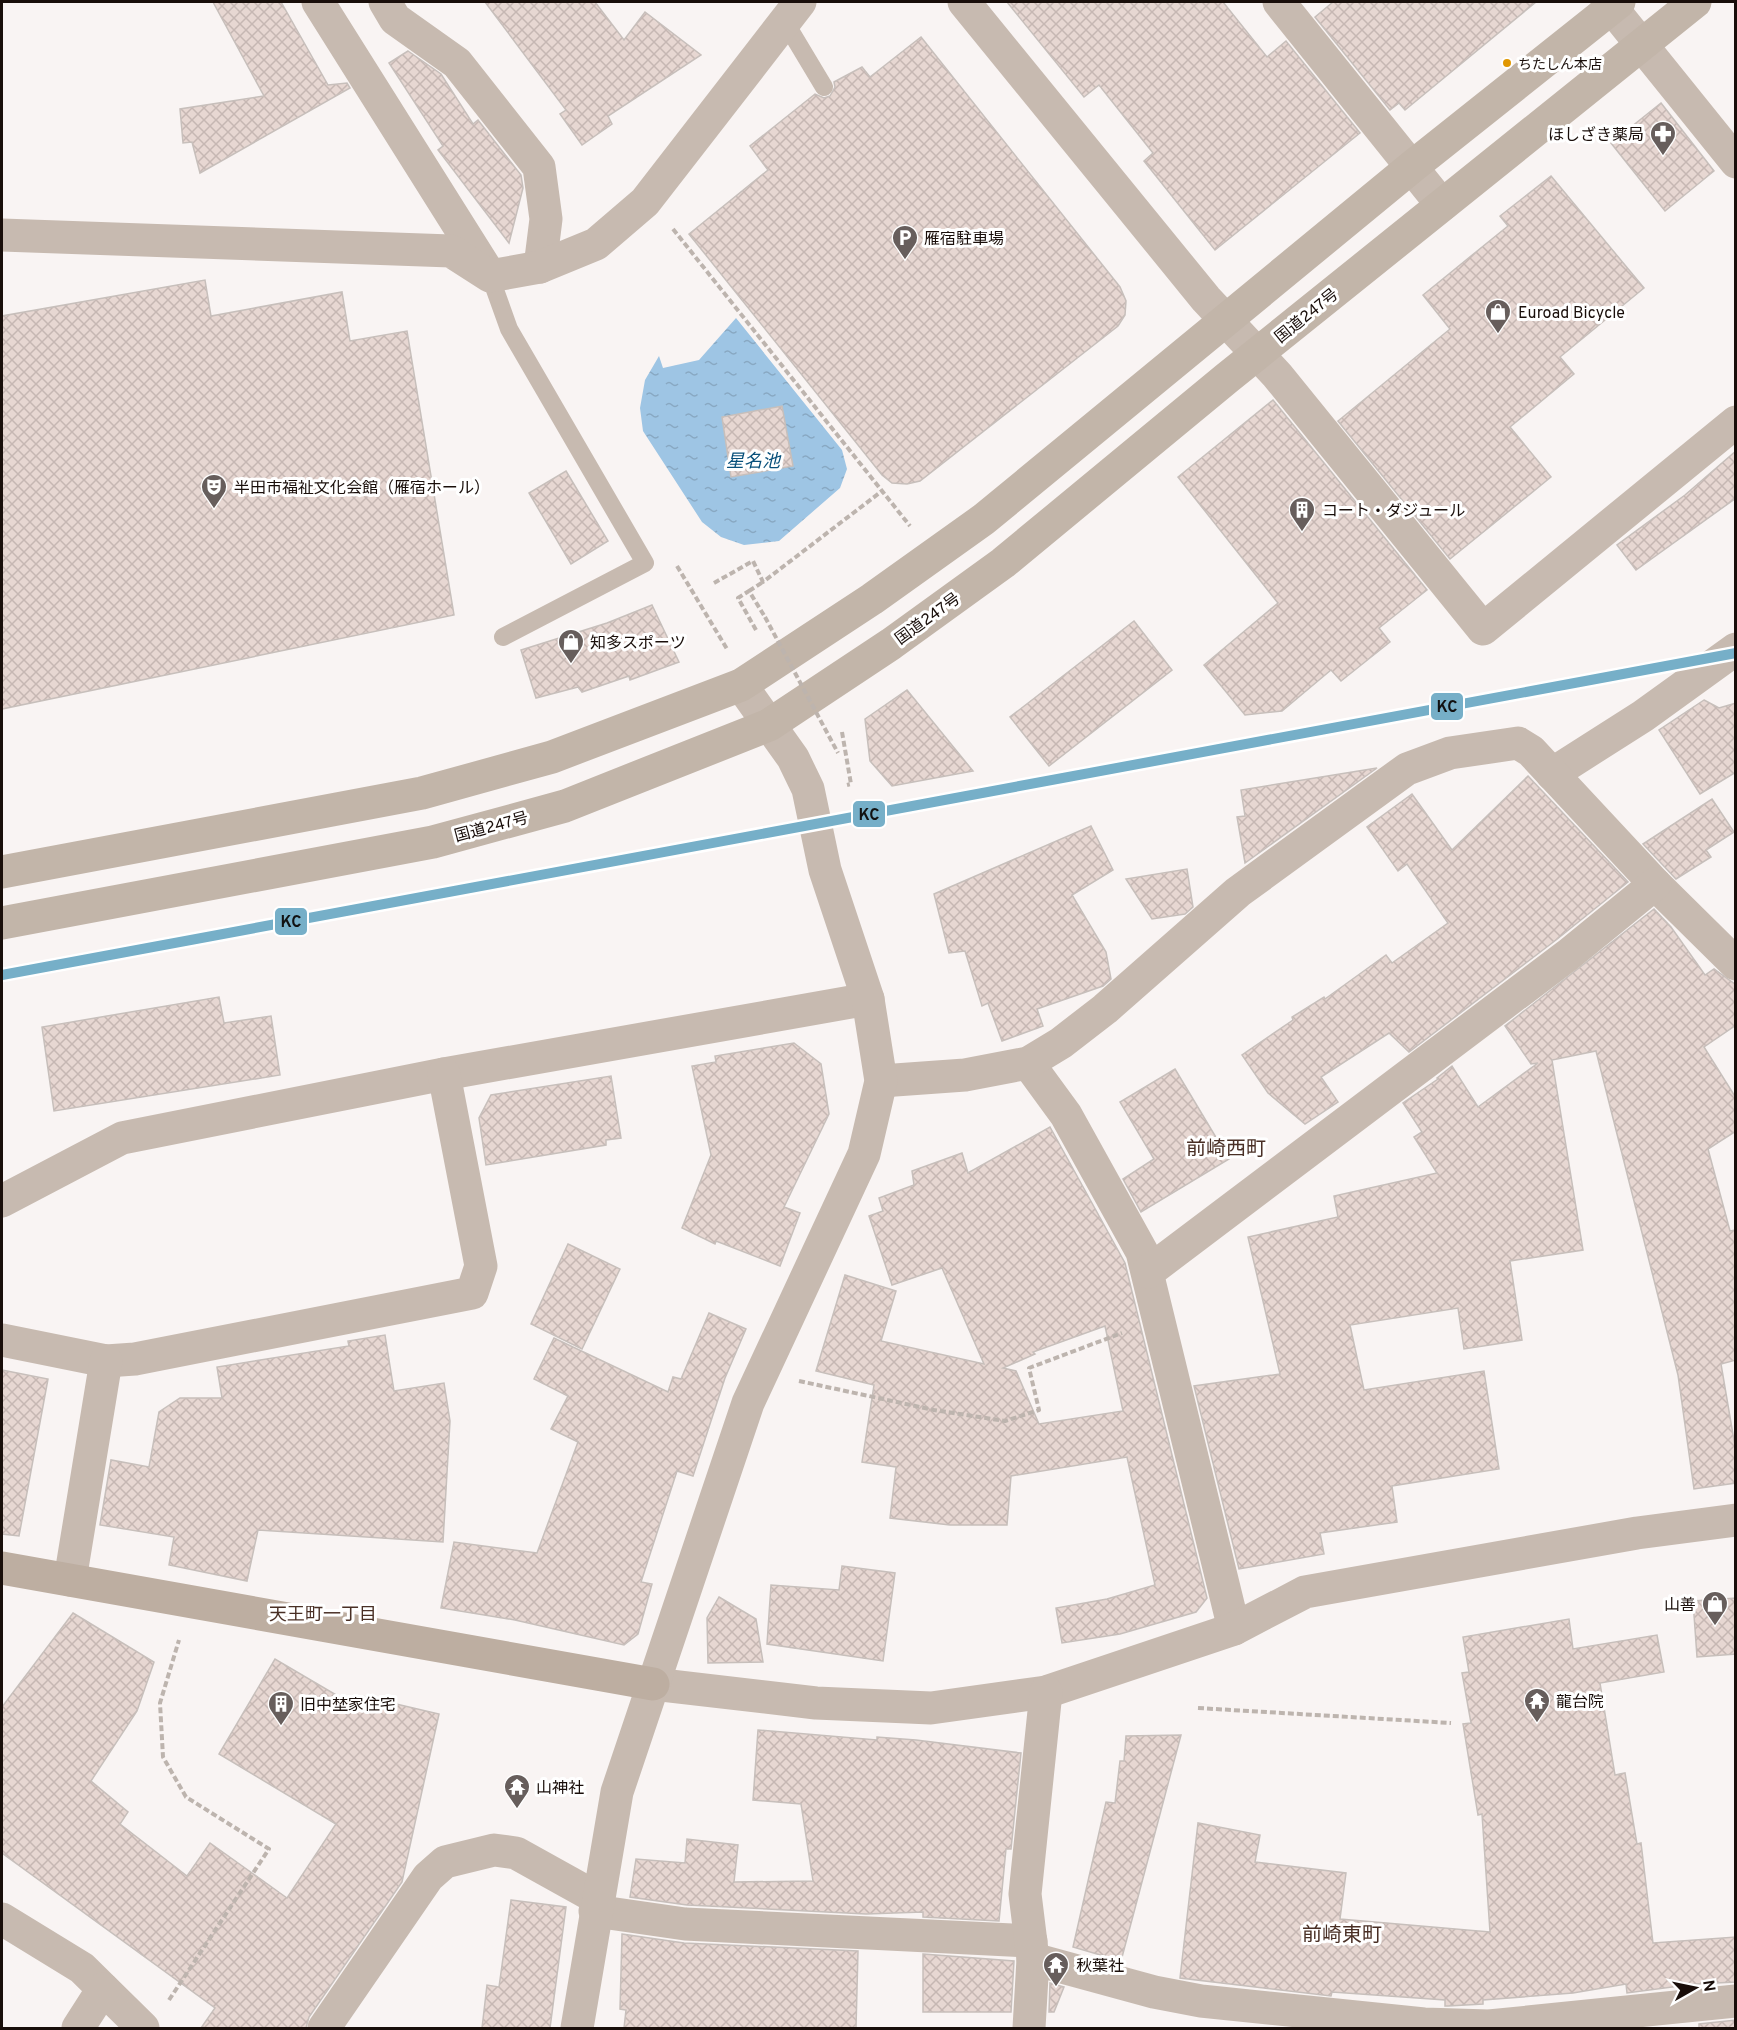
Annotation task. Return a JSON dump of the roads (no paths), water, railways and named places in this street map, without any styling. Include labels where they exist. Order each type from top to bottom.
[{"type":"highway","name":"国道247号","points":[[2,923],[433,842],[565,806],[769,725],[891,644],[1004,563],[1258,354],[1695,2]]},
{"type":"highway","points":[[2,872],[422,793],[552,757],[741,685],[872,598],[984,519],[1612,3]]},
{"type":"street","points":[[318,2],[490,276]]},
{"type":"street","points":[[385,2],[395,20],[457,63],[539,167],[546,219],[540,267]]},
{"type":"street","points":[[964,2],[1226,321],[1278,375],[1483,629],[1736,422]]},
{"type":"street","points":[[1279,2],[1413,166],[1442,205]]},
{"type":"street","points":[[1612,3],[1641,45],[1736,162]]},
{"type":"street","points":[[2,236],[451,251],[490,276],[540,267],[596,244],[645,202],[792,12]]},
{"type":"street","points":[[1552,774],[1644,716],[1736,650]]},
{"type":"street","points":[[577,2028],[596,1904],[617,1792],[761,1373],[864,1154],[881,1081],[868,999],[825,870],[808,789],[792,758],[741,685]]},
{"type":"street","points":[[881,1081],[965,1075],[1028,1063],[1061,1043],[1105,1009],[1238,892],[1407,769],[1450,753],[1518,743],[1531,751],[1655,884],[1736,964]]},
{"type":"street","points":[[1148,1272],[1568,955],[1655,884]]},
{"type":"street","points":[[2,1201],[122,1138],[444,1074],[868,999]]},
{"type":"street","points":[[1028,1063],[1065,1115],[1142,1252],[1234,1629]]},
{"type":"street","points":[[2,1341],[106,1361],[135,1359],[472,1293],[481,1266],[444,1074]]},
{"type":"street","points":[[70,1580],[106,1361]]},
{"type":"street","points":[[2,1568],[653,1684],[816,1703],[932,1708],[1046,1692],[1234,1629],[1305,1592],[1637,1533],[1736,1520]]},
{"type":"street","points":[[1029,2028],[1032,1950],[1025,1894],[1046,1692]]},
{"type":"street","points":[[324,2028],[428,1877],[445,1862],[494,1850],[516,1853],[596,1904],[685,1924],[1032,1950],[1154,1992],[1202,2001],[1424,2026],[1489,2026],[1736,2001]]},
{"type":"street","points":[[2,1919],[82,1968],[103,1989],[153,2018]]},
{"type":"street","points":[[78,2028],[103,1989]]},
{"type":"lane","points":[[792,12],[824,87]]},
{"type":"lane","points":[[490,276],[509,329],[645,563],[503,637]]},
{"type":"water","name":"星名池","points":[[736,318],[842,450],[847,469],[840,488],[779,541],[744,545],[721,537],[702,522],[643,431],[640,408],[645,380],[659,356],[663,368],[699,360]]},
{"type":"place","name":"ちたしん本店","points":[[1507,63]]},
{"type":"place","name":"ほしざき薬局","points":[[1663,157]]},
{"type":"place","name":"雁宿駐車場","points":[[905,261]]},
{"type":"place","name":"Euroad Bicycle","points":[[1498,335]]},
{"type":"place","name":"半田市福祉文化会館（雁宿ホール）","points":[[214,510]]},
{"type":"place","name":"コート・ダジュール","points":[[1302,533]]},
{"type":"place","name":"知多スポーツ","points":[[571,665]]},
{"type":"place","name":"山善","points":[[1715,1627]]},
{"type":"place","name":"龍台院","points":[[1537,1724]]},
{"type":"place","name":"旧中埜家住宅","points":[[281,1727]]},
{"type":"place","name":"山神社","points":[[517,1810]]},
{"type":"place","name":"秋葉社","points":[[1056,1988]]},
{"type":"district","name":"前崎西町","points":[[1226,1148]]},
{"type":"district","name":"天王町一丁目","points":[[323,1614]]},
{"type":"district","name":"前崎東町","points":[[1342,1934]]}]
